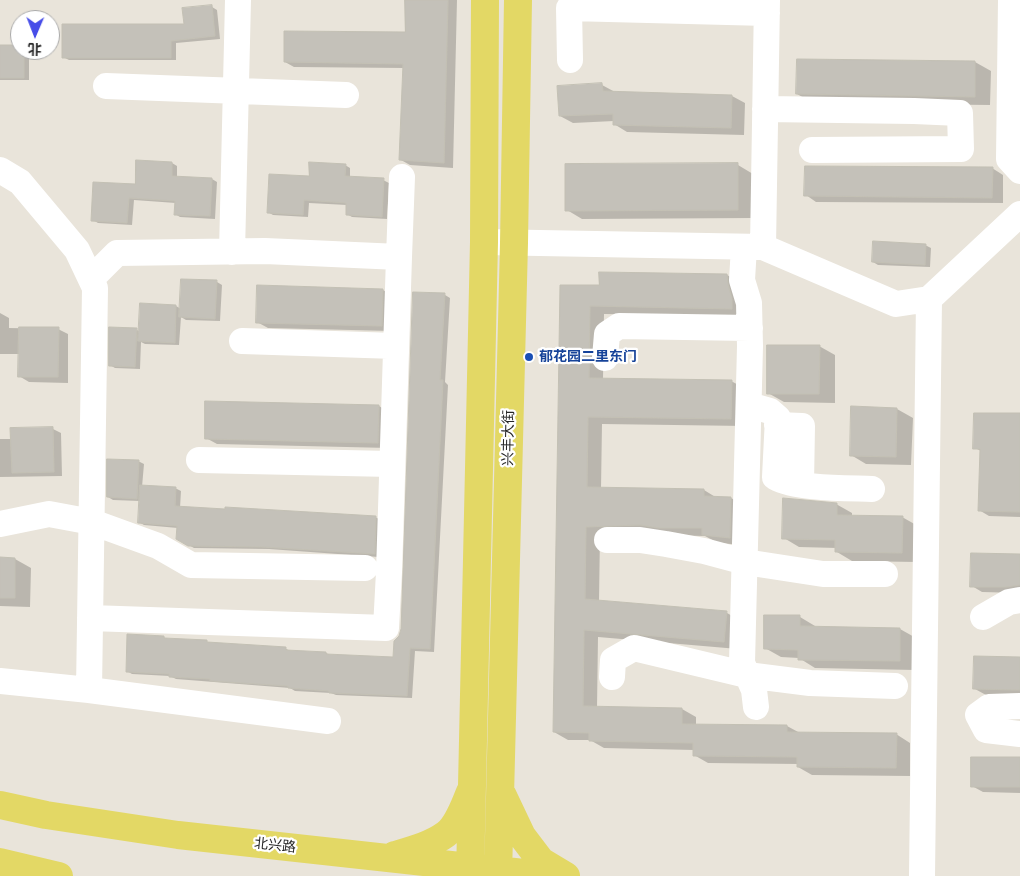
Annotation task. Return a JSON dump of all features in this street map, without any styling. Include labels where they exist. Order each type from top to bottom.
[{"type":"main road","name":"兴丰大街","points":[[471,871],[484,242],[485,0]]},
{"type":"main road","name":"兴丰大街","points":[[498,873],[514,243],[518,0]]},
{"type":"main road","points":[[386,858],[427,845],[448,833],[460,815],[473,787]]},
{"type":"main road","points":[[501,790],[522,836],[541,861],[566,876]]},
{"type":"main road","name":"北兴路","points":[[0,805],[46,815],[178,835],[386,858],[471,871],[551,876]]},
{"type":"main road","points":[[0,862],[59,876]]},
{"type":"street","points":[[232,252],[238,0]]},
{"type":"street","points":[[1011,0],[1010,159],[1020,171]]},
{"type":"street","points":[[570,60],[569,8],[767,7],[765,109],[753,247],[742,280],[750,303],[742,663],[754,690],[756,707]]},
{"type":"street","points":[[106,86],[346,95]]},
{"type":"street","points":[[765,109],[960,113],[961,149],[812,150]]},
{"type":"street","points":[[0,170],[20,182],[77,250],[95,288],[89,690]]},
{"type":"street","points":[[90,618],[386,628],[402,178]]},
{"type":"street","points":[[484,242],[753,247],[896,304],[929,299],[1020,214]]},
{"type":"street","points":[[91,279],[117,253],[265,251],[399,257]]},
{"type":"street","points":[[922,876],[929,299]]},
{"type":"street","points":[[605,358],[606,334],[618,326],[750,328]]},
{"type":"street","points":[[242,341],[396,346]]},
{"type":"street","points":[[749,404],[770,411],[778,418],[775,477],[784,482],[828,488],[872,489]]},
{"type":"street","points":[[200,460],[392,464]]},
{"type":"street","points":[[0,524],[49,514],[92,522],[158,546],[191,565],[365,568]]},
{"type":"street","points":[[608,540],[640,540],[704,550],[745,562],[823,574],[885,574]]},
{"type":"street","points":[[983,617],[1009,602],[1020,600]]},
{"type":"street","points":[[612,677],[613,660],[634,648],[747,675],[810,682],[895,686]]},
{"type":"street","points":[[0,681],[89,690],[328,721]]},
{"type":"street","points":[[1020,706],[990,707],[978,715],[986,730],[1020,734]]},
{"type":"building","points":[[405,0],[448,0],[444,163],[399,160],[403,64],[284,62],[284,31],[405,32]]},
{"type":"building","points":[[212,5],[215,36],[171,41],[171,58],[62,58],[62,24],[184,24],[182,8]]},
{"type":"building","points":[[0,45],[10,45],[10,60],[24,60],[24,78],[0,78]]},
{"type":"building","points":[[797,59],[975,61],[975,97],[796,94]]},
{"type":"building","points":[[602,83],[603,91],[732,95],[731,128],[613,125],[613,114],[559,116],[557,86]]},
{"type":"building","points":[[136,160],[172,162],[172,176],[212,178],[210,216],[174,215],[175,201],[129,198],[127,223],[91,221],[93,182],[135,184]]},
{"type":"building","points":[[309,162],[346,164],[345,176],[384,178],[382,217],[346,215],[346,203],[304,200],[303,215],[267,213],[269,174],[309,176]]},
{"type":"building","points":[[738,163],[738,210],[565,211],[565,164]]},
{"type":"building","points":[[805,166],[993,167],[992,198],[804,196]]},
{"type":"building","points":[[873,241],[926,244],[925,265],[872,262]]},
{"type":"building","points":[[599,272],[727,274],[732,309],[590,306],[589,378],[732,380],[731,419],[588,417],[587,487],[704,489],[704,496],[731,497],[730,538],[702,535],[702,528],[659,528],[640,525],[586,527],[585,599],[727,611],[724,642],[584,630],[583,706],[682,708],[682,724],[787,725],[787,732],[897,733],[896,768],[797,767],[797,757],[693,756],[693,743],[589,741],[589,733],[553,732],[560,285],[599,285]]},
{"type":"building","points":[[181,279],[217,280],[215,319],[179,317]]},
{"type":"building","points":[[257,285],[383,289],[382,326],[256,323]]},
{"type":"building","points":[[413,292],[445,293],[440,380],[443,380],[430,649],[410,648],[407,696],[329,693],[329,691],[288,688],[288,686],[210,681],[210,679],[169,677],[169,674],[126,672],[127,634],[286,647],[286,650],[326,652],[326,654],[393,657],[394,641],[399,636],[401,629]]},
{"type":"building","points":[[140,303],[176,305],[175,343],[138,341]]},
{"type":"building","points":[[19,327],[59,327],[58,377],[18,377]]},
{"type":"building","points":[[109,327],[137,328],[135,367],[109,366]]},
{"type":"building","points":[[767,345],[820,345],[819,394],[767,394]]},
{"type":"building","points":[[205,401],[379,405],[378,443],[205,439]]},
{"type":"building","points":[[851,406],[897,408],[896,457],[850,456]]},
{"type":"building","points":[[974,413],[1020,413],[1020,512],[978,511],[980,449],[973,449]]},
{"type":"building","points":[[53,427],[54,472],[12,473],[10,428]]},
{"type":"building","points":[[107,459],[139,460],[137,499],[107,497]]},
{"type":"building","points":[[140,485],[176,487],[175,506],[376,516],[375,554],[262,547],[188,546],[176,539],[177,526],[138,523]]},
{"type":"building","points":[[783,498],[837,503],[837,515],[903,516],[902,553],[835,552],[835,540],[782,539]]},
{"type":"building","points":[[971,553],[1020,554],[1020,585],[970,587]]},
{"type":"building","points":[[0,557],[15,558],[15,598],[0,598]]},
{"type":"building","points":[[764,615],[800,615],[800,626],[900,628],[900,661],[798,660],[798,650],[764,649]]},
{"type":"building","points":[[974,656],[1020,657],[1020,690],[973,689]]},
{"type":"building","points":[[971,757],[1020,757],[1020,787],[971,787]]},
{"type":"place","name":"郁花园二里东门","points":[[529,357]]}]
